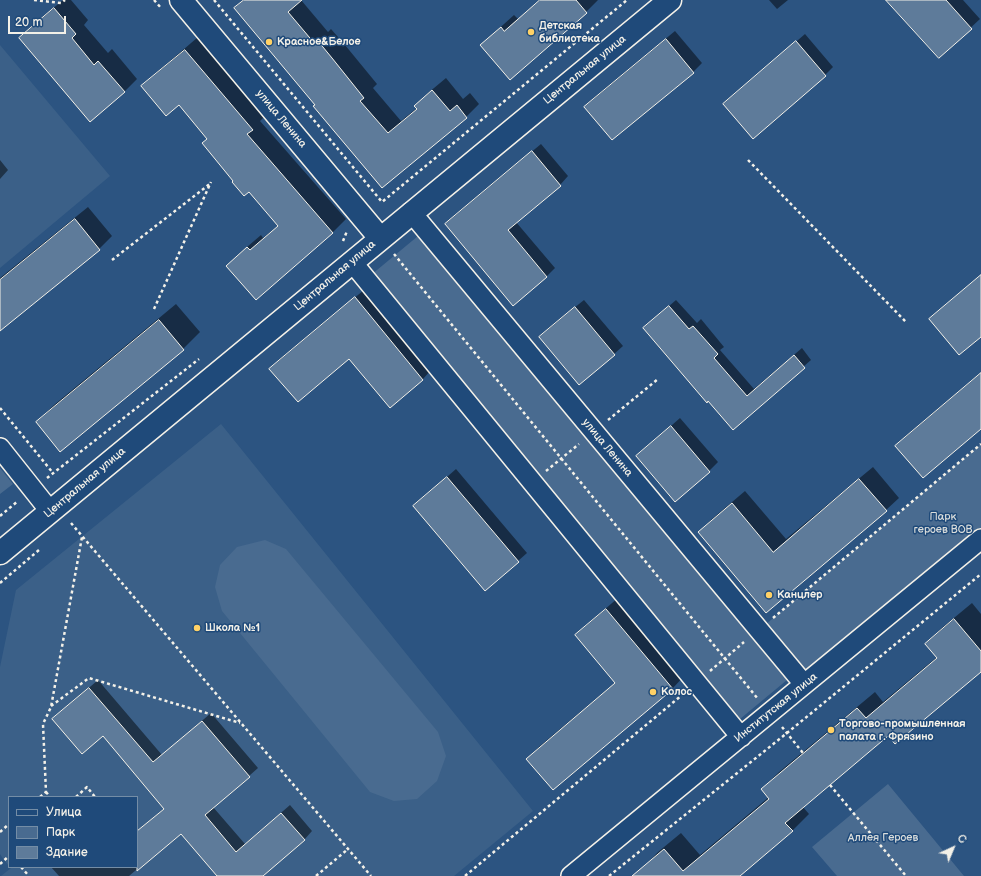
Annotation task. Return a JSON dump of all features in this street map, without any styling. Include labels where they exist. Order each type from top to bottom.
[{"type":"street","name":"улица Ленина","points":[[181,0],[386,245]]},
{"type":"street","name":"Центральная улица","points":[[0,553],[352,262],[386,245],[411,212],[670,0]]},
{"type":"street","name":"улица Ленина","points":[[411,212],[804,684]]},
{"type":"street","points":[[352,262],[741,737]]},
{"type":"street","points":[[0,448],[50,511]]},
{"type":"street","name":"Институтская улица","points":[[571,876],[981,539]]},
{"type":"path","points":[[34,0],[61,3],[65,0]]},
{"type":"path","points":[[214,0],[382,202],[627,0]]},
{"type":"path","points":[[748,160],[906,322]]},
{"type":"path","points":[[112,260],[211,182],[154,309]]},
{"type":"path","points":[[342,242],[348,228]]},
{"type":"path","points":[[386,245],[803,753]]},
{"type":"path","points":[[0,516],[32,489],[203,356]]},
{"type":"path","points":[[0,408],[53,473]]},
{"type":"path","points":[[465,876],[981,444]]},
{"type":"path","points":[[70,523],[371,876]]},
{"type":"path","points":[[49,796],[46,792],[43,724],[51,707],[82,537]]},
{"type":"path","points":[[609,876],[981,574]]},
{"type":"path","points":[[51,707],[89,678],[241,723]]},
{"type":"path","points":[[830,785],[906,876]]},
{"type":"path","points":[[77,796],[87,787],[94,796]]},
{"type":"path","points":[[41,796],[46,792]]},
{"type":"path","points":[[0,832],[8,825]]},
{"type":"path","points":[[316,876],[348,849]]},
{"type":"path","points":[[0,864],[8,857]]},
{"type":"path","points":[[22,868],[29,876]]},
{"type":"shaded area","points":[[0,45],[110,176],[0,268]]},
{"type":"shaded area","name":"Школа №1","points":[[221,424],[533,811],[454,876],[1,876],[11,868],[138,868],[138,796],[8,796],[8,865],[0,854],[0,667],[16,590]]},
{"type":"green space","points":[[418,236],[787,680],[740,719],[371,275]]},
{"type":"green space","name":"Парк героев ВОВ","points":[[981,444],[981,539],[804,684],[759,630]]},
{"type":"green space","points":[[0,468],[13,484],[0,494]]},
{"type":"green space","points":[[265,540],[286,549],[438,732],[446,756],[437,781],[417,799],[394,801],[370,792],[222,611],[215,587],[220,565],[237,547]]},
{"type":"green space","name":"Аллея Героев","points":[[888,784],[964,876],[837,876],[812,847]]},
{"type":"building","points":[[244,0],[302,0],[288,12],[315,44],[318,41],[364,98],[360,101],[388,133],[417,109],[414,106],[432,90],[450,111],[457,105],[467,118],[382,188],[313,106],[315,105],[234,8]]},
{"type":"building","points":[[540,0],[576,0],[587,13],[510,80],[480,45],[501,27],[504,31]]},
{"type":"building","points":[[886,0],[946,0],[972,29],[939,58]]},
{"type":"building","points":[[54,8],[76,34],[72,38],[94,65],[98,61],[125,92],[90,122],[19,38]]},
{"type":"building","points":[[666,39],[694,73],[612,140],[584,107]]},
{"type":"building","points":[[796,41],[826,76],[753,139],[723,104]]},
{"type":"building","points":[[185,50],[253,130],[247,134],[333,233],[256,300],[226,266],[247,247],[250,250],[278,226],[249,192],[244,196],[232,182],[233,181],[202,143],[207,139],[179,105],[166,116],[141,86]]},
{"type":"building","points":[[532,151],[561,186],[508,230],[547,277],[513,306],[445,224]]},
{"type":"building","points":[[75,219],[100,250],[0,331],[0,280]]},
{"type":"building","points":[[981,275],[981,337],[959,355],[929,319]]},
{"type":"building","points":[[355,297],[423,380],[390,408],[349,359],[298,402],[269,369]]},
{"type":"building","points":[[669,306],[689,329],[693,326],[718,354],[714,358],[747,396],[794,355],[805,368],[733,430],[708,401],[707,403],[643,328]]},
{"type":"building","points":[[575,307],[615,355],[579,385],[539,337]]},
{"type":"building","points":[[159,320],[184,350],[60,452],[36,422]]},
{"type":"building","points":[[981,373],[981,429],[923,478],[895,446]]},
{"type":"building","points":[[671,426],[710,472],[675,502],[636,456]]},
{"type":"building","points":[[447,477],[519,562],[485,591],[413,506]]},
{"type":"building","points":[[859,479],[887,511],[766,613],[698,532],[732,503],[773,552]]},
{"type":"building","points":[[606,609],[673,689],[553,790],[526,759],[615,683],[575,635]]},
{"type":"building","points":[[954,619],[981,651],[981,672],[895,744],[888,736],[785,823],[793,831],[740,876],[632,876],[664,849],[683,871],[769,799],[761,789],[857,708],[866,718],[937,658],[925,644]]},
{"type":"building","points":[[89,688],[153,762],[202,721],[250,777],[205,815],[236,852],[281,813],[305,840],[263,876],[217,876],[181,834],[137,871],[138,830],[164,809],[103,736],[82,754],[52,719]]},
{"type":"place","name":"Детская библиотека","points":[[531,32]]},
{"type":"place","name":"Красное&Белое","points":[[269,42]]},
{"type":"place","name":"Канцлер","points":[[769,595]]},
{"type":"place","name":"Школа №1","points":[[197,628]]},
{"type":"place","name":"Колос","points":[[653,692]]},
{"type":"place","name":"Торгово-промышленная палата г. Фрязино","points":[[831,730]]}]
